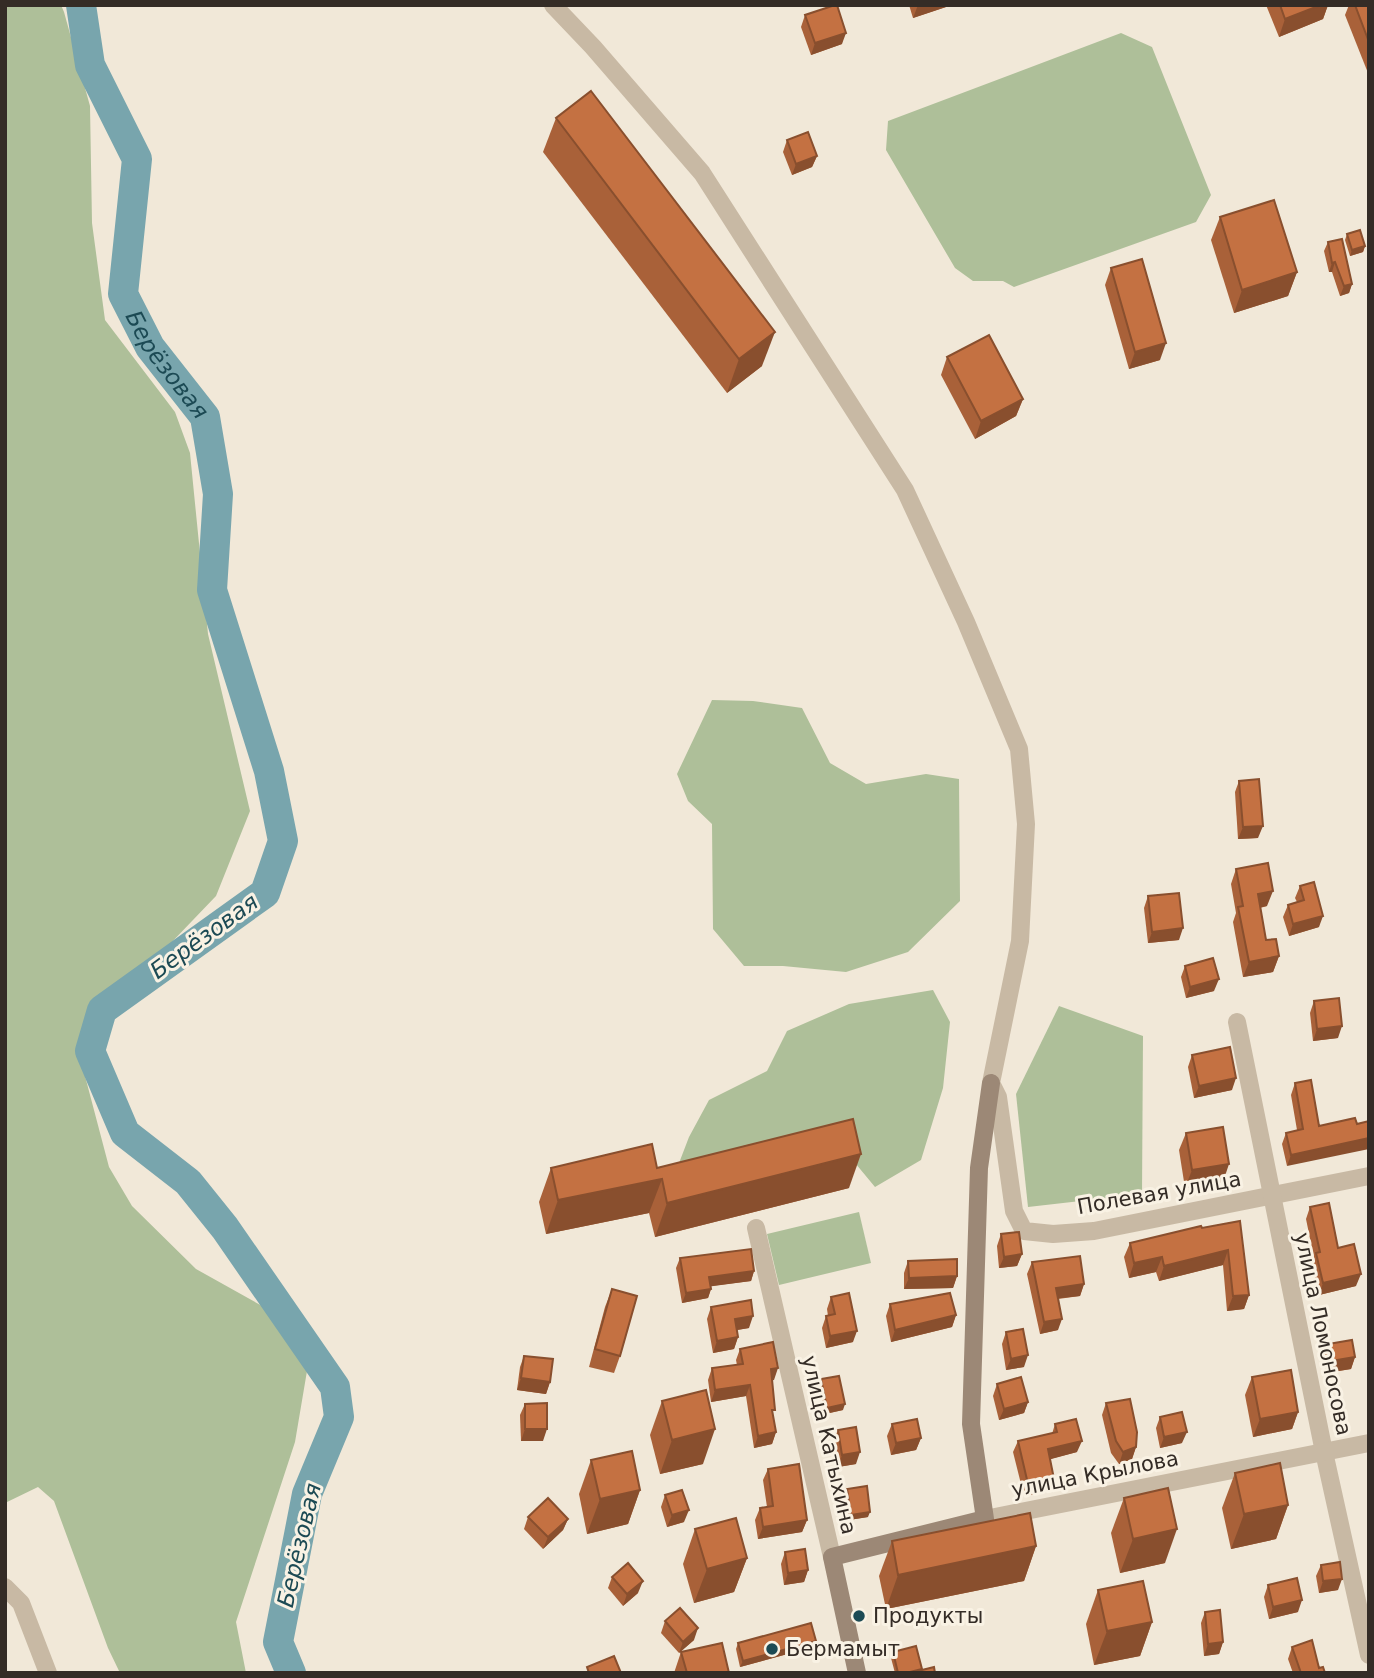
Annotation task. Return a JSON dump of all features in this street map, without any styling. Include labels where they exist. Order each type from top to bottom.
[{"type":"street","points":[[553,5],[702,173],[905,490],[966,622],[1019,749],[1026,824],[1020,941],[991,1083],[979,1168],[971,1424],[985,1519]]},
{"type":"street","name":"улица Ломоносова","points":[[1237,1022],[1324,1452],[1369,1655]]},
{"type":"street","name":"Полевая улица","points":[[991,1083],[998,1097],[1014,1211],[1024,1231],[1053,1234],[1094,1231],[1369,1176]]},
{"type":"street","name":"улица Катыхина","points":[[756,1228],[857,1673]]},
{"type":"street","name":"улица Крылова","points":[[832,1557],[985,1519],[1369,1443]]},
{"type":"street","points":[[5,1587],[21,1603],[48,1673]]},
{"type":"green space","points":[[5,5],[61,5],[64,12],[90,106],[92,223],[105,320],[175,412],[190,453],[208,634],[250,811],[216,896],[169,945],[99,996],[81,1035],[80,1057],[109,1167],[132,1206],[196,1269],[273,1312],[307,1371],[295,1442],[236,1622],[246,1673],[120,1673],[108,1648],[54,1501],[38,1487],[5,1503]]},
{"type":"green space","points":[[1121,33],[1152,47],[1211,195],[1196,222],[1014,287],[1003,281],[973,281],[955,268],[886,150],[888,121]]},
{"type":"green space","points":[[712,700],[753,701],[802,708],[830,763],[866,784],[926,774],[959,779],[960,901],[908,952],[846,972],[783,966],[744,966],[713,929],[712,824],[688,801],[677,774]]},
{"type":"green space","points":[[933,990],[950,1022],[943,1088],[921,1160],[875,1187],[841,1146],[671,1184],[689,1137],[709,1100],[767,1071],[787,1031],[849,1004]]},
{"type":"green space","points":[[1059,1006],[1143,1036],[1142,1194],[1028,1207],[1016,1094]]},
{"type":"green space","points":[[859,1212],[871,1263],[779,1285],[767,1234]]},
{"type":"building","points":[[835,5],[846,33],[815,43],[805,15]]},
{"type":"building","points":[[1280,5],[1321,5],[1285,19]]},
{"type":"building","points":[[1355,5],[1369,5],[1369,42]]},
{"type":"building","points":[[591,91],[775,332],[739,359],[556,118]]},
{"type":"building","points":[[808,132],[817,156],[796,164],[787,140]]},
{"type":"building","points":[[1274,200],[1297,272],[1242,290],[1220,217]]},
{"type":"building","points":[[1360,230],[1365,246],[1352,250],[1347,234]]},
{"type":"building","points":[[1342,239],[1352,284],[1344,286],[1335,262],[1332,263],[1328,242]]},
{"type":"building","points":[[1142,259],[1166,343],[1135,352],[1111,268]]},
{"type":"building","points":[[989,335],[1023,399],[981,421],[947,357]]},
{"type":"building","points":[[1259,779],[1263,826],[1243,827],[1239,781]]},
{"type":"building","points":[[1268,863],[1273,891],[1258,894],[1266,940],[1276,939],[1279,956],[1249,962],[1238,907],[1243,906],[1236,869]]},
{"type":"building","points":[[1314,882],[1323,916],[1293,924],[1288,905],[1304,900],[1300,886]]},
{"type":"building","points":[[1179,893],[1183,928],[1152,932],[1148,896]]},
{"type":"building","points":[[1213,958],[1219,979],[1190,987],[1185,966]]},
{"type":"building","points":[[1339,998],[1342,1026],[1317,1029],[1314,1001]]},
{"type":"building","points":[[1230,1047],[1236,1078],[1199,1086],[1192,1055]]},
{"type":"building","points":[[1311,1080],[1319,1126],[1355,1118],[1357,1124],[1369,1121],[1369,1138],[1291,1155],[1286,1133],[1303,1129],[1295,1083]]},
{"type":"building","points":[[853,1119],[861,1154],[667,1203],[662,1179],[558,1200],[551,1168],[652,1144],[657,1168]]},
{"type":"building","points":[[1223,1127],[1229,1164],[1192,1170],[1186,1133]]},
{"type":"building","points":[[1329,1203],[1338,1248],[1354,1244],[1361,1274],[1323,1283],[1316,1253],[1320,1252],[1310,1207]]},
{"type":"building","points":[[1240,1221],[1249,1295],[1233,1296],[1228,1250],[1164,1266],[1162,1257],[1134,1263],[1130,1243],[1201,1226],[1202,1228]]},
{"type":"building","points":[[1019,1232],[1022,1254],[1004,1257],[1001,1234]]},
{"type":"building","points":[[751,1249],[754,1271],[709,1277],[711,1289],[686,1293],[680,1258]]},
{"type":"building","points":[[1080,1256],[1084,1284],[1056,1288],[1062,1319],[1044,1322],[1032,1262]]},
{"type":"building","points":[[957,1259],[957,1276],[909,1278],[908,1261]]},
{"type":"building","points":[[612,1289],[637,1296],[620,1356],[595,1349]]},
{"type":"building","points":[[849,1293],[857,1331],[830,1336],[826,1316],[835,1314],[831,1297]]},
{"type":"building","points":[[950,1293],[956,1315],[895,1330],[890,1304]]},
{"type":"building","points":[[751,1300],[753,1316],[735,1319],[738,1337],[717,1341],[711,1307]]},
{"type":"building","points":[[1023,1329],[1028,1355],[1011,1359],[1006,1332]]},
{"type":"building","points":[[1352,1340],[1355,1357],[1331,1361],[1328,1344]]},
{"type":"building","points":[[773,1342],[778,1368],[771,1369],[775,1410],[772,1410],[776,1432],[758,1436],[750,1385],[715,1390],[712,1368],[743,1364],[740,1349]]},
{"type":"building","points":[[524,1356],[553,1359],[550,1382],[521,1378]]},
{"type":"building","points":[[1291,1370],[1298,1412],[1260,1419],[1252,1377]]},
{"type":"building","points":[[839,1376],[845,1404],[827,1408],[821,1379]]},
{"type":"building","points":[[1021,1377],[1028,1402],[1004,1409],[997,1384]]},
{"type":"building","points":[[706,1390],[715,1429],[672,1440],[662,1401]]},
{"type":"building","points":[[1130,1399],[1137,1432],[1136,1447],[1123,1452],[1116,1441],[1106,1403]]},
{"type":"building","points":[[547,1403],[547,1429],[525,1429],[525,1404]]},
{"type":"building","points":[[1182,1412],[1187,1432],[1164,1437],[1160,1417]]},
{"type":"building","points":[[917,1419],[921,1438],[896,1443],[892,1424]]},
{"type":"building","points":[[1076,1419],[1082,1441],[1048,1449],[1054,1479],[1028,1484],[1018,1441],[1057,1432],[1055,1424]]},
{"type":"building","points":[[856,1427],[860,1452],[842,1455],[838,1430]]},
{"type":"building","points":[[632,1451],[640,1490],[600,1499],[591,1460]]},
{"type":"building","points":[[1280,1463],[1288,1505],[1244,1514],[1235,1473]]},
{"type":"building","points":[[799,1464],[807,1520],[763,1527],[760,1508],[773,1506],[768,1469]]},
{"type":"building","points":[[867,1486],[870,1512],[851,1515],[847,1489]]},
{"type":"building","points":[[1168,1488],[1177,1529],[1133,1539],[1124,1498]]},
{"type":"building","points":[[682,1490],[689,1510],[672,1515],[665,1495]]},
{"type":"building","points":[[548,1498],[568,1519],[548,1537],[528,1517]]},
{"type":"building","points":[[1030,1513],[1036,1546],[898,1575],[892,1541]]},
{"type":"building","points":[[736,1518],[747,1558],[707,1569],[695,1529]]},
{"type":"building","points":[[805,1549],[808,1570],[788,1573],[785,1552]]},
{"type":"building","points":[[1340,1562],[1342,1579],[1323,1581],[1321,1565]]},
{"type":"building","points":[[628,1563],[643,1581],[627,1594],[612,1577]]},
{"type":"building","points":[[1297,1578],[1302,1600],[1273,1607],[1268,1585]]},
{"type":"building","points":[[1143,1581],[1152,1622],[1107,1631],[1098,1590]]},
{"type":"building","points":[[680,1608],[698,1628],[683,1642],[665,1621]]},
{"type":"building","points":[[1220,1610],[1223,1642],[1208,1644],[1205,1612]]},
{"type":"building","points":[[811,1623],[816,1641],[743,1661],[738,1643]]},
{"type":"building","points":[[1312,1640],[1319,1668],[1323,1667],[1325,1673],[1301,1673],[1292,1647]]},
{"type":"building","points":[[722,1643],[729,1673],[687,1673],[681,1652]]},
{"type":"building","points":[[916,1646],[922,1669],[898,1673],[893,1652]]},
{"type":"building","points":[[614,1656],[621,1673],[589,1673],[587,1667]]},
{"type":"building","points":[[934,1667],[935,1673],[914,1672]]},
{"type":"waterway","name":"Берёзовая","points":[[81,5],[90,65],[137,159],[123,294],[150,347],[205,417],[218,494],[212,590],[269,771],[283,841],[265,893],[102,1010],[90,1051],[125,1133],[188,1182],[225,1228],[335,1387],[339,1417],[307,1494],[278,1642],[291,1673]]},
{"type":"place","name":"Продукты","points":[[859,1616]]},
{"type":"place","name":"Бермамыт","points":[[772,1649]]}]
